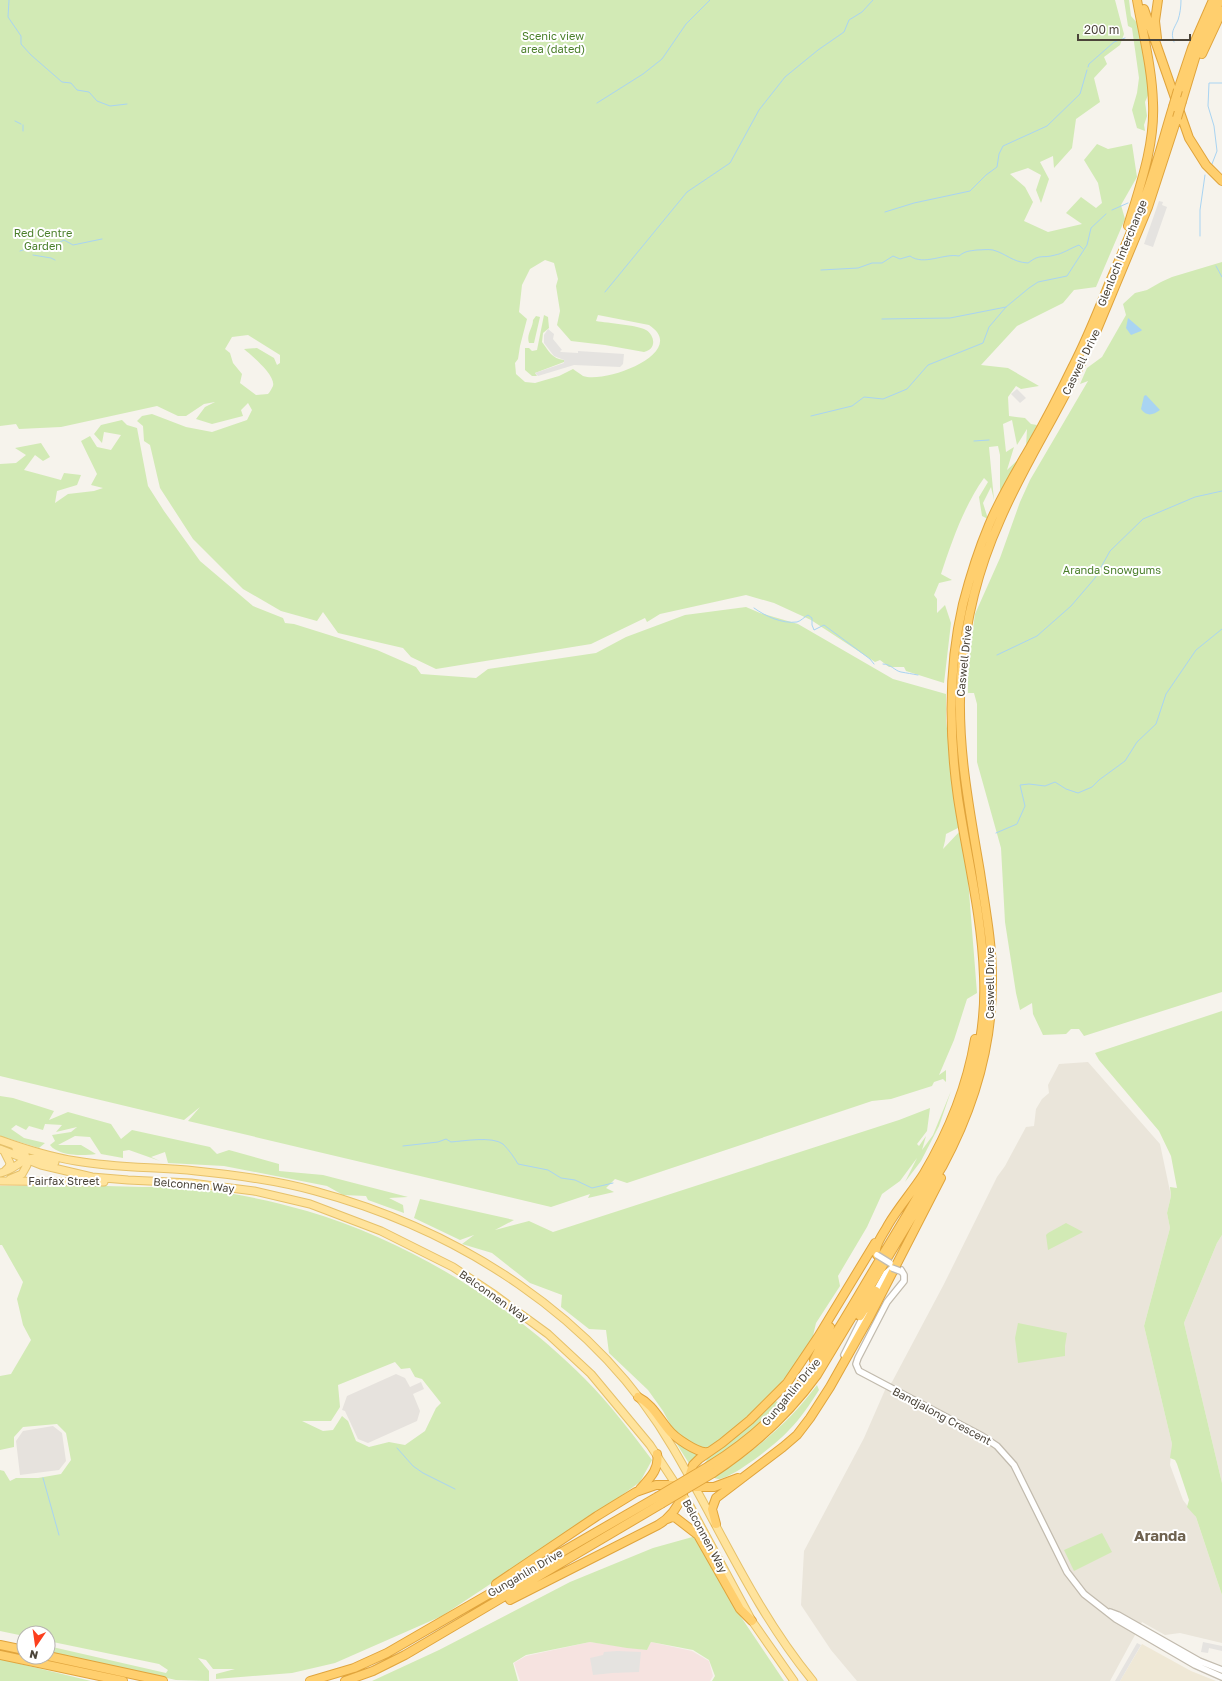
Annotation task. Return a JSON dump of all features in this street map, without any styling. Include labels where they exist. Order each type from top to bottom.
[{"type":"highway","points":[[1104,297],[1143,177],[1151,137],[1153,104],[1150,75],[1137,0]]},
{"type":"highway","points":[[1141,0],[1185,129],[1206,165],[1222,181]]},
{"type":"highway","points":[[1158,0],[1155,26],[1164,70]]},
{"type":"highway","name":"Glenloch Interchange","points":[[1055,400],[1086,340],[1148,186],[1197,33],[1213,0]]},
{"type":"highway","name":"Glenloch Interchange","points":[[1128,256],[1154,190],[1198,48],[1220,0]]},
{"type":"highway","points":[[1182,101],[1188,91],[1205,46],[1222,12]]},
{"type":"highway","name":"Caswell Drive","points":[[974,1097],[989,1034],[992,978],[989,931],[962,752],[960,697],[964,644],[976,589],[987,552],[1000,518],[1082,362],[1128,256]]},
{"type":"highway","name":"Caswell Drive","points":[[976,903],[961,814],[952,747],[951,712],[954,660],[962,608],[973,569],[989,524],[1055,400]]},
{"type":"highway","points":[[877,1255],[876,1249],[888,1226],[918,1182],[941,1142],[957,1106],[966,1076],[980,1006],[981,977],[976,903]]},
{"type":"highway","name":"Gungahlin Drive","points":[[711,1470],[763,1426],[802,1381],[831,1342],[946,1145],[965,1101],[980,1042],[985,993],[983,957],[976,903]]},
{"type":"highway","points":[[716,1524],[712,1510],[716,1499],[797,1435],[820,1404],[866,1324],[919,1224],[960,1139],[968,1119],[974,1097]]},
{"type":"highway","name":"Gungahlin Drive","points":[[345,1681],[389,1663],[449,1630],[755,1443],[795,1404],[817,1375],[833,1350],[942,1167],[959,1135],[974,1097]]},
{"type":"highway","points":[[689,1476],[695,1463],[750,1420],[786,1383],[818,1337],[889,1220],[918,1182]]},
{"type":"highway","points":[[795,1404],[806,1394],[835,1356],[876,1291]]},
{"type":"highway","points":[[802,1381],[846,1297]]},
{"type":"highway","points":[[638,1397],[651,1406],[672,1434],[698,1451],[707,1453]]},
{"type":"highway","points":[[707,1453],[701,1463],[703,1476],[712,1483],[726,1482]]},
{"type":"highway","points":[[636,1492],[656,1469],[658,1462],[657,1454]]},
{"type":"highway","points":[[695,1487],[708,1488],[746,1474]]},
{"type":"highway","points":[[434,1627],[586,1523],[636,1492],[651,1486],[664,1484],[682,1488],[678,1505],[667,1519]]},
{"type":"highway","points":[[651,1486],[662,1490],[668,1497],[670,1508],[667,1519]]},
{"type":"highway","name":"Gungahlin Drive","points":[[310,1681],[338,1674],[370,1661],[434,1627],[516,1578],[659,1501]]},
{"type":"highway","points":[[449,1630],[617,1545],[656,1527],[672,1516],[698,1535],[740,1610],[752,1621]]},
{"type":"highway","points":[[0,1645],[16,1648]]},
{"type":"highway","points":[[0,1655],[123,1681]]},
{"type":"highway","points":[[56,1658],[163,1681]]},
{"type":"main road","name":"Belconnen Way","points":[[0,1140],[56,1157],[93,1164],[169,1169],[258,1178],[315,1191],[388,1215],[463,1250],[505,1274],[563,1317],[601,1355],[638,1397],[671,1445],[758,1601],[803,1669],[813,1681]]},
{"type":"main road","points":[[0,1140],[25,1154],[27,1160],[27,1166],[22,1174],[15,1177],[0,1177]]},
{"type":"main road","name":"Belconnen Way","points":[[1,1150],[27,1160],[73,1173],[103,1178],[191,1183],[254,1190],[310,1204],[382,1231],[453,1267],[492,1293],[548,1334],[591,1374],[657,1454],[682,1488],[752,1621],[794,1681]]},
{"type":"main road","points":[[0,1177],[8,1168],[10,1163],[7,1156],[1,1150]]},
{"type":"main road","points":[[27,1160],[39,1158],[102,1168],[169,1169]]},
{"type":"main road","name":"Fairfax Street","points":[[0,1177],[86,1182],[128,1180]]},
{"type":"main road","points":[[682,1488],[689,1476]]},
{"type":"main road","points":[[682,1488],[695,1487]]},
{"type":"main road","points":[[803,1669],[809,1681]]},
{"type":"street","points":[[786,1383],[793,1380],[810,1356],[869,1259],[872,1256],[877,1255]]},
{"type":"street","name":"Bandjalong Crescent","points":[[877,1255],[892,1266],[901,1270],[904,1275],[904,1281],[887,1302],[856,1361],[858,1370],[866,1376],[982,1436],[1004,1453],[1019,1474],[1073,1582],[1088,1598],[1116,1619],[1193,1664],[1222,1677]]},
{"type":"street","points":[[820,1404],[876,1291],[886,1273],[892,1266]]},
{"type":"street","name":"Bandjalong Crescent","points":[[1106,1611],[1118,1615],[1199,1661],[1222,1670]]},
{"type":"shaded area","points":[[1159,201],[1163,202],[1162,205],[1167,207],[1153,247],[1144,244]]},
{"type":"shaded area","points":[[548,329],[554,334],[553,339],[562,350],[560,351],[561,352],[578,353],[578,351],[624,354],[623,364],[620,367],[574,365],[538,376],[535,373],[564,363],[564,360],[554,356],[544,343],[544,335]]},
{"type":"shaded area","points":[[1017,389],[1026,398],[1020,403],[1011,394]]},
{"type":"shaded area","points":[[1088,1062],[1160,1144],[1171,1196],[1167,1213],[1170,1228],[1144,1326],[1172,1444],[1170,1465],[1183,1500],[1196,1517],[1222,1595],[1222,1643],[1180,1633],[1165,1635],[1142,1622],[1110,1681],[857,1681],[831,1650],[801,1605],[804,1551],[864,1438],[885,1390],[892,1382],[944,1284],[997,1177],[1005,1166],[1026,1127],[1034,1126],[1036,1109],[1042,1099],[1049,1093],[1048,1085],[1059,1064]]},
{"type":"shaded area","points":[[1222,1235],[1222,1483],[1184,1323],[1217,1243]]},
{"type":"shaded area","points":[[396,1374],[405,1378],[410,1387],[421,1382],[424,1389],[413,1394],[420,1411],[417,1421],[368,1443],[358,1439],[345,1411],[342,1410],[347,1396]]},
{"type":"shaded area","points":[[53,1426],[62,1433],[66,1461],[59,1470],[20,1475],[16,1441],[23,1431]]},
{"type":"shaded area","points":[[590,1642],[647,1650],[651,1642],[692,1651],[709,1661],[713,1676],[710,1681],[520,1681],[514,1663],[526,1656]]},
{"type":"shaded area","points":[[1203,1642],[1222,1646],[1222,1651],[1209,1648],[1208,1653],[1201,1652]]},
{"type":"shaded area","points":[[1137,1643],[1141,1645],[1120,1681],[1115,1681]]},
{"type":"shaded area","points":[[1142,1644],[1191,1671],[1216,1681],[1120,1681]]},
{"type":"shaded area","points":[[604,1652],[641,1652],[639,1672],[593,1675],[590,1658],[603,1655]]},
{"type":"green space","points":[[0,0],[1115,0],[1124,34],[1120,45],[1104,57],[1107,64],[1094,78],[1100,102],[1076,119],[1072,148],[1054,168],[1053,156],[1040,162],[1049,179],[1041,203],[1036,190],[1041,175],[1028,168],[1010,174],[1025,187],[1033,202],[1024,221],[1048,232],[1082,224],[1066,213],[1081,197],[1096,208],[1102,203],[1098,183],[1084,160],[1097,144],[1108,149],[1132,144],[1137,177],[1121,205],[1125,219],[1096,287],[1074,290],[1063,303],[1017,326],[981,365],[1008,368],[1039,386],[1021,389],[1016,386],[1008,397],[1009,416],[1025,418],[1031,424],[1037,425],[1026,447],[1027,429],[1017,445],[1012,420],[1003,424],[1006,452],[1014,447],[1007,470],[1022,456],[1000,492],[1000,455],[998,446],[989,447],[994,500],[991,487],[983,503],[988,519],[982,516],[979,497],[988,482],[984,478],[970,500],[959,524],[941,574],[952,580],[939,583],[934,595],[937,599],[937,613],[945,605],[951,623],[944,683],[906,671],[904,667],[889,667],[880,660],[875,662],[811,620],[774,603],[746,595],[660,614],[647,622],[645,618],[591,644],[436,669],[411,657],[403,648],[338,633],[323,612],[317,621],[281,611],[243,589],[193,539],[160,488],[150,445],[144,441],[143,426],[137,421],[142,416],[152,414],[186,427],[212,432],[247,420],[252,410],[248,403],[241,410],[243,416],[212,424],[196,419],[205,407],[215,402],[204,404],[186,416],[178,416],[157,406],[61,427],[19,429],[16,424],[0,426]],"holes":[[[545,260],[554,263],[558,279],[556,286],[560,311],[557,325],[571,341],[644,352],[652,347],[653,338],[646,330],[629,325],[596,321],[598,315],[649,325],[659,335],[659,345],[652,355],[640,364],[609,375],[594,377],[583,376],[573,369],[559,376],[535,383],[525,382],[516,374],[515,363],[518,359],[527,319],[519,312],[522,285],[530,269]],[[248,335],[280,355],[280,363],[277,365],[274,358],[257,348],[244,349],[257,360],[271,376],[273,386],[268,394],[256,395],[240,383],[242,374],[233,363],[230,353],[225,349],[232,337]]]},
{"type":"green space","points":[[1124,0],[1129,0],[1131,16],[1139,25],[1146,62],[1149,93],[1145,102],[1147,116],[1144,125],[1145,131],[1137,128],[1132,110],[1137,93],[1139,78],[1132,28],[1128,26]]},
{"type":"green space","name":"Aranda Snowgums","points":[[1222,262],[1222,992],[1084,1036],[1079,1029],[1071,1029],[1066,1034],[1043,1035],[1033,1014],[1032,1003],[1020,1010],[1005,922],[1001,848],[977,762],[977,704],[974,693],[968,693],[968,665],[975,614],[1000,558],[1020,502],[1030,480],[1088,381],[1080,384],[1087,368],[1102,357],[1126,315],[1123,304],[1135,293],[1147,290],[1172,277]]},
{"type":"green space","points":[[544,315],[548,317],[549,328],[543,333],[542,342],[551,354],[556,358],[564,360],[564,362],[535,373],[537,376],[532,376],[525,370],[525,348],[529,348],[532,351],[537,350]]},
{"type":"green space","points":[[536,316],[540,317],[534,343],[529,343],[529,334],[533,320]]},
{"type":"green space","points":[[122,420],[127,425],[137,428],[148,486],[200,561],[253,606],[283,618],[285,623],[294,624],[377,650],[416,667],[421,674],[476,678],[488,669],[596,653],[626,637],[685,615],[746,607],[760,613],[798,624],[893,679],[946,694],[946,721],[960,827],[946,834],[943,849],[960,831],[968,879],[977,993],[967,999],[954,1040],[939,1075],[946,1070],[946,1082],[943,1079],[934,1082],[932,1086],[891,1099],[872,1101],[627,1183],[615,1179],[606,1188],[614,1192],[588,1198],[590,1194],[551,1207],[188,1121],[200,1107],[184,1120],[0,1076],[0,464],[16,463],[26,455],[15,448],[41,443],[50,457],[43,461],[35,455],[24,470],[61,480],[64,473],[81,475],[77,485],[57,491],[55,503],[68,494],[94,491],[103,488],[91,485],[97,474],[81,441],[90,436],[97,447],[111,450],[121,435],[104,432],[102,443],[94,434],[101,425]]},
{"type":"green space","points":[[1222,1011],[1222,1235],[1217,1243],[1184,1323],[1222,1483],[1222,1595],[1196,1517],[1187,1507],[1189,1500],[1177,1464],[1175,1460],[1170,1458],[1172,1444],[1144,1326],[1170,1228],[1167,1213],[1171,1196],[1170,1187],[1177,1188],[1171,1156],[1159,1131],[1099,1060],[1095,1053]]},
{"type":"green space","points":[[951,1091],[939,1126],[921,1161],[905,1182],[917,1158],[900,1181],[882,1194],[867,1227],[838,1276],[840,1286],[816,1323],[813,1336],[789,1373],[773,1392],[739,1426],[710,1448],[700,1449],[675,1433],[663,1411],[648,1390],[609,1353],[606,1330],[589,1329],[561,1307],[562,1295],[530,1283],[492,1253],[462,1244],[474,1235],[460,1240],[414,1218],[420,1199],[514,1220],[495,1230],[529,1221],[553,1232],[899,1120],[930,1108],[927,1131],[917,1144],[919,1146],[926,1136],[922,1150],[933,1135]]},
{"type":"green space","points":[[0,1096],[13,1098],[54,1111],[49,1120],[68,1112],[111,1124],[121,1139],[132,1130],[210,1147],[217,1154],[229,1150],[279,1164],[279,1171],[323,1175],[408,1197],[389,1198],[403,1205],[404,1213],[368,1200],[366,1196],[343,1195],[327,1186],[224,1166],[168,1163],[165,1152],[151,1157],[160,1161],[129,1150],[123,1151],[123,1158],[101,1154],[90,1137],[75,1136],[58,1145],[81,1145],[96,1154],[78,1155],[65,1153],[54,1149],[50,1145],[55,1141],[52,1135],[71,1132],[77,1127],[56,1132],[62,1125],[45,1124],[43,1130],[29,1126],[26,1130],[16,1125],[11,1129],[24,1138],[45,1143],[39,1148],[0,1136]]},
{"type":"green space","points":[[0,1186],[188,1187],[251,1197],[307,1211],[383,1239],[420,1258],[456,1278],[525,1325],[556,1351],[585,1379],[612,1408],[652,1460],[640,1482],[596,1514],[442,1616],[335,1663],[292,1673],[216,1679],[216,1674],[235,1669],[213,1669],[206,1660],[198,1658],[209,1671],[209,1681],[176,1680],[56,1654],[56,1648],[166,1673],[168,1670],[159,1664],[56,1643],[56,1625],[16,1625],[16,1634],[0,1631],[0,1470],[4,1471],[10,1481],[16,1478],[38,1478],[61,1474],[71,1460],[66,1433],[57,1424],[23,1427],[14,1437],[14,1447],[0,1450],[0,1376],[11,1374],[31,1340],[23,1325],[17,1299],[23,1282],[2,1245],[0,1245]],"holes":[[[395,1362],[401,1369],[410,1368],[415,1377],[422,1379],[441,1403],[436,1408],[425,1431],[405,1445],[389,1442],[369,1447],[356,1441],[348,1421],[342,1416],[333,1430],[323,1431],[302,1421],[331,1421],[340,1407],[338,1385]]]},
{"type":"green space","points":[[1066,1223],[1083,1232],[1048,1250],[1046,1235]]},
{"type":"green space","points":[[1018,1323],[1067,1333],[1065,1356],[1018,1363],[1015,1338]]},
{"type":"green space","points":[[817,1385],[819,1390],[809,1406],[784,1436],[766,1451],[744,1467],[725,1477],[718,1479],[713,1477],[709,1473],[705,1464],[709,1455],[770,1404],[776,1401],[779,1403],[765,1420],[756,1428],[706,1464],[715,1477],[770,1436],[795,1412]]},
{"type":"green space","points":[[673,1438],[700,1454],[695,1457],[690,1465]]},
{"type":"green space","points":[[1102,1533],[1112,1552],[1074,1571],[1064,1550]]},
{"type":"green space","points":[[696,1536],[737,1611],[784,1681],[712,1681],[715,1676],[709,1660],[693,1650],[651,1642],[647,1650],[590,1642],[526,1655],[513,1663],[518,1681],[372,1681],[439,1650],[570,1582],[653,1548]]},
{"type":"green space","points":[[0,1659],[16,1663],[16,1665],[25,1665],[91,1681],[0,1681]]},
{"type":"water","points":[[1128,318],[1142,330],[1131,335],[1126,328]]},
{"type":"water","points":[[1146,395],[1160,410],[1150,414],[1143,412],[1141,409],[1144,396]]},
{"type":"waterway","points":[[9,0],[8,17],[21,36],[21,44],[31,55],[62,82],[71,83],[77,90],[89,92],[97,101],[110,106],[127,104]]},
{"type":"waterway","points":[[597,103],[643,74],[662,59],[686,24],[710,0]]},
{"type":"waterway","points":[[605,292],[687,192],[730,163],[759,110],[785,77],[818,50],[844,32],[849,20],[862,12],[873,0]]},
{"type":"waterway","points":[[1174,42],[1172,33],[1179,18],[1181,0]]},
{"type":"waterway","points":[[1088,67],[1089,64],[1114,42],[1125,38]]},
{"type":"waterway","points":[[885,212],[914,203],[970,191],[986,175],[997,167],[999,154],[1003,146],[1047,126],[1080,94],[1087,70]]},
{"type":"waterway","points":[[1212,164],[1217,151],[1214,126],[1208,106],[1209,83],[1222,83]]},
{"type":"waterway","points":[[15,121],[21,124]]},
{"type":"waterway","points":[[23,125],[23,131]]},
{"type":"waterway","points":[[1200,236],[1200,210],[1205,175]]},
{"type":"waterway","points":[[1112,210],[1128,203]]},
{"type":"waterway","points":[[811,416],[852,406],[864,397],[883,399],[907,389],[928,365],[983,343],[989,327],[1006,307],[1029,288],[1038,282],[1067,276],[1087,245],[1091,228],[1106,214]]},
{"type":"waterway","points":[[20,251],[34,246],[45,250],[64,240],[73,245],[102,239]]},
{"type":"waterway","points":[[821,270],[858,268],[872,263],[882,263],[893,256],[900,259],[910,256],[916,259],[928,260],[947,256],[959,256],[963,253],[977,250],[993,250],[1014,260],[1028,263],[1036,258],[1058,254],[1079,245],[1083,249]]},
{"type":"waterway","points":[[33,255],[55,260]]},
{"type":"waterway","points":[[1216,266],[1222,277]]},
{"type":"waterway","points":[[882,319],[950,318],[1006,307]]},
{"type":"waterway","points":[[974,441],[989,440]]},
{"type":"waterway","points":[[997,655],[1037,636],[1071,606],[1095,578],[1110,551],[1143,519],[1195,497],[1222,491]]},
{"type":"waterway","points":[[754,608],[763,614],[786,622],[797,622],[808,615],[812,618],[814,630],[824,625],[870,659],[874,664]]},
{"type":"waterway","points":[[996,833],[1017,824],[1025,806],[1020,785],[1029,784],[1045,786],[1055,782],[1066,789],[1078,793],[1092,787],[1125,761],[1137,742],[1156,724],[1166,694],[1196,650],[1222,629]]},
{"type":"waterway","points":[[883,664],[899,671],[918,675]]},
{"type":"waterway","points":[[403,1146],[438,1142],[446,1139],[451,1142],[492,1140],[503,1144],[518,1164],[548,1170],[561,1178],[575,1180],[592,1188],[613,1183]]},
{"type":"waterway","points":[[397,1448],[413,1466],[423,1473],[455,1489]]},
{"type":"waterway","points":[[43,1478],[59,1535]]},
{"type":"district","name":"Aranda","points":[[1160,1536]]},
{"type":"park label","name":"Scenic view area (dated)","points":[[553,42]]},
{"type":"park label","name":"Red Centre Garden","points":[[43,239]]}]
